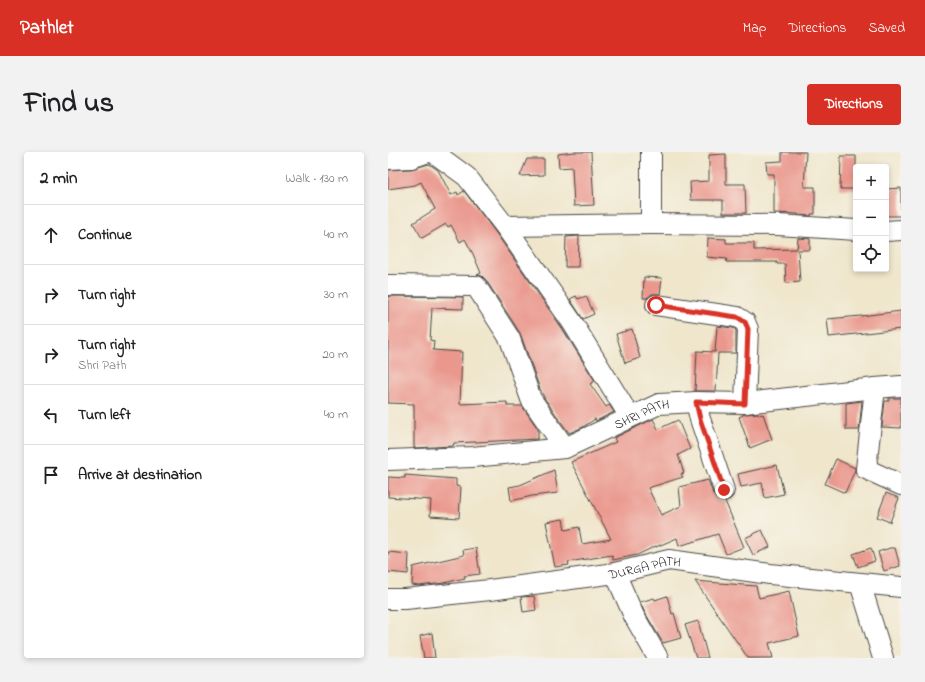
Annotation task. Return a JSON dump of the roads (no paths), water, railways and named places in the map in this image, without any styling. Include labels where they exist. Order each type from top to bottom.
[{"type":"street","points":[[388,159],[411,158],[428,152]]},
{"type":"street","points":[[433,152],[467,177],[505,226],[572,322],[630,417]]},
{"type":"street","points":[[651,152],[651,224]]},
{"type":"street","points":[[505,226],[651,224],[778,225],[853,230]]},
{"type":"street","points":[[889,231],[901,230]]},
{"type":"street","points":[[388,285],[476,286],[510,339],[531,399],[565,448]]},
{"type":"street","points":[[656,305],[737,317],[745,322],[748,329],[745,404]]},
{"type":"street","name":"SHRI PATH","points":[[388,460],[472,457],[565,448],[659,404],[696,402],[745,404],[901,386]]},
{"type":"street","points":[[875,388],[866,469],[901,485]]},
{"type":"street","points":[[696,402],[700,419],[724,490]]},
{"type":"street","name":"DURGA PATH","points":[[388,599],[405,599],[490,590],[615,573],[669,560],[770,574],[901,587]]},
{"type":"street","points":[[615,573],[634,616],[658,658]]},
{"type":"street","points":[[860,583],[883,658]]}]
